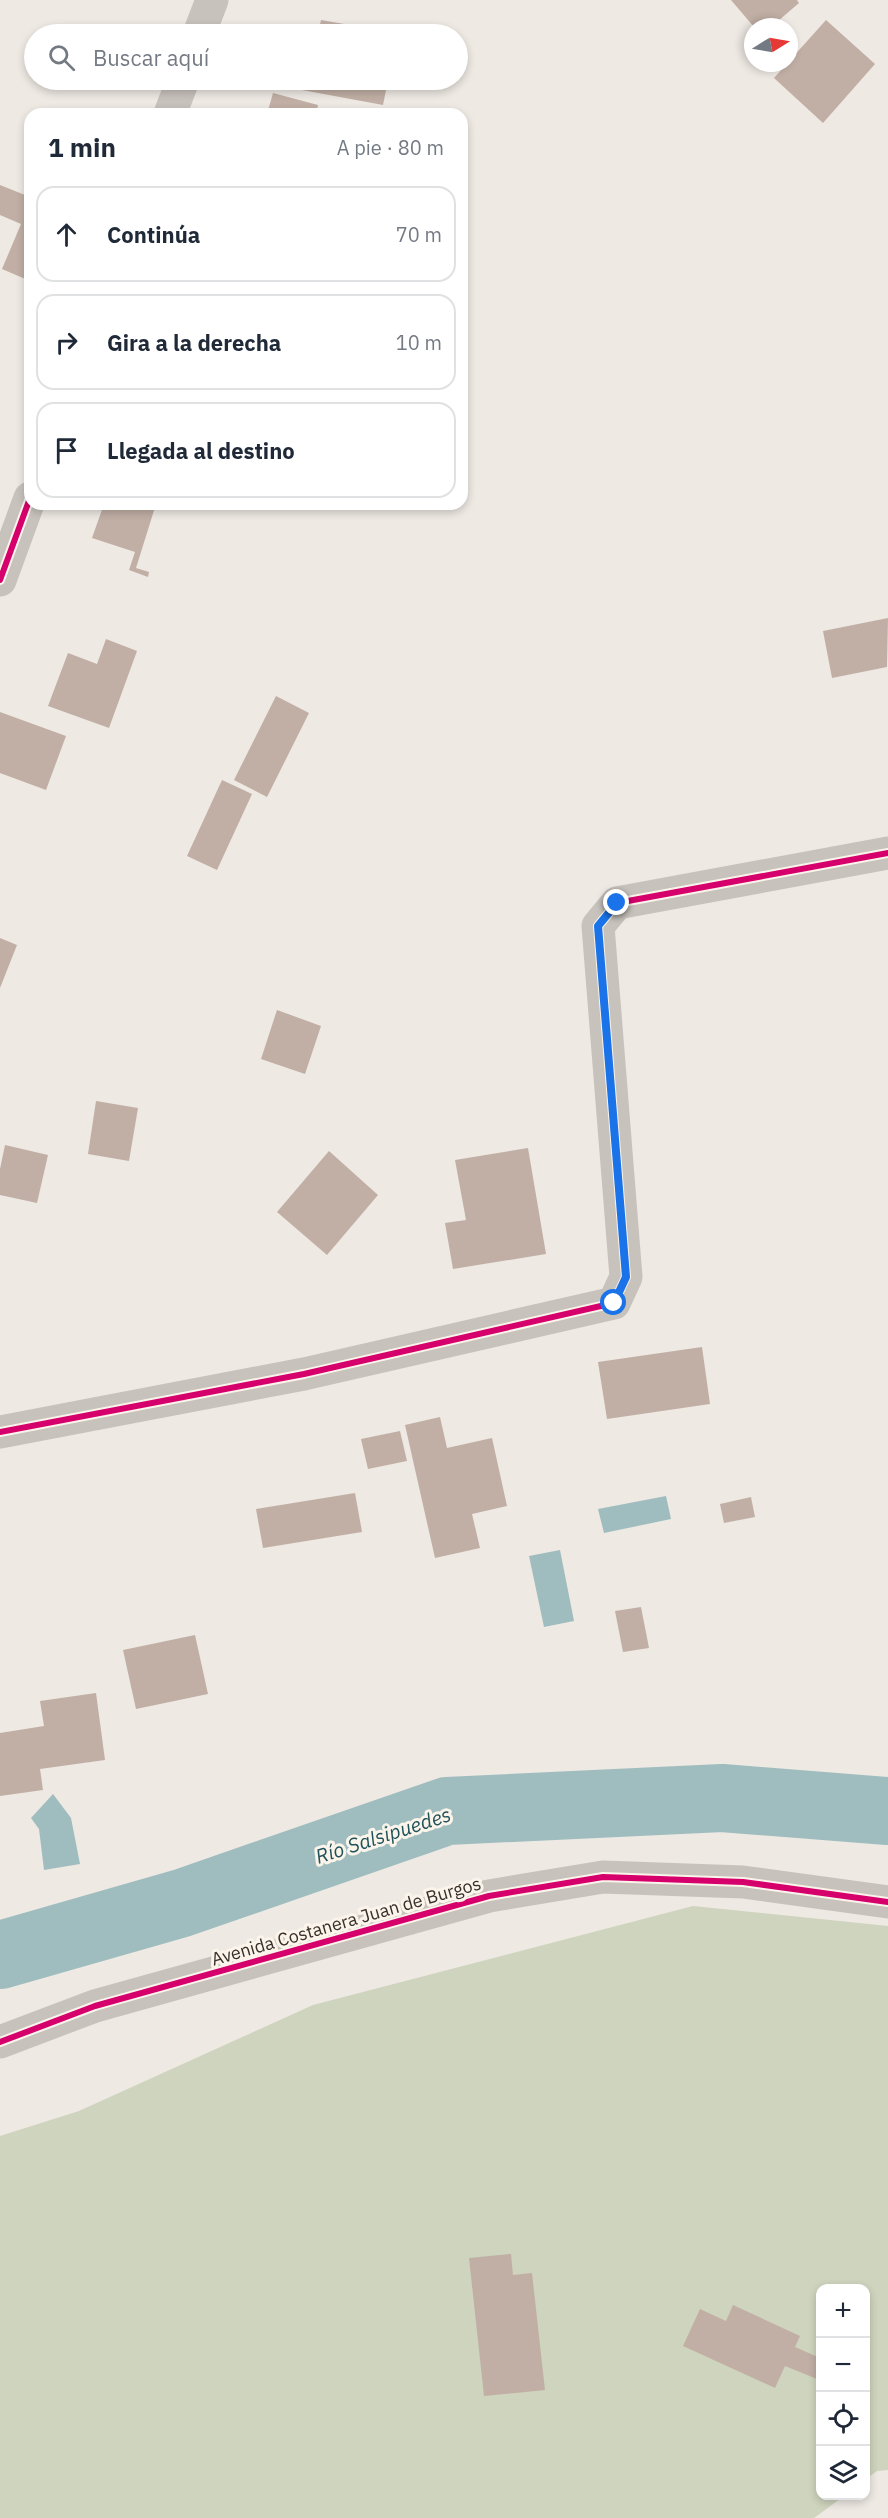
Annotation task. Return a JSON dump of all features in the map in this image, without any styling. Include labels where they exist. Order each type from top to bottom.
[{"type":"street","points":[[204,24],[212,0]]},
{"type":"street","points":[[172,108],[179,90]]},
{"type":"street","points":[[0,580],[26,510]]},
{"type":"street","points":[[0,1432],[304,1374],[614,1303],[626,1277],[598,926],[617,903],[888,853]]},
{"type":"street","name":"Avenida Costanera Juan de Burgos","points":[[0,2042],[95,2007],[489,1896],[603,1877],[743,1882],[888,1902]]},
{"type":"green space","points":[[693,1906],[888,1926],[888,2470],[877,2471],[870,2476],[870,2284],[816,2284],[816,2500],[839,2500],[814,2518],[0,2518],[0,2136],[79,2111],[313,2005]]},
{"type":"water","points":[[666,1496],[671,1519],[604,1533],[598,1509]]},
{"type":"water","points":[[560,1550],[574,1621],[544,1627],[529,1556]]},
{"type":"water","points":[[53,1794],[71,1818],[80,1864],[44,1870],[39,1829],[31,1818]]},
{"type":"building","points":[[731,0],[797,0],[799,3],[782,18],[746,18]]},
{"type":"building","points":[[321,20],[344,24],[320,24]]},
{"type":"building","points":[[826,20],[875,64],[823,123],[774,78],[779,72],[798,72],[798,51]]},
{"type":"building","points":[[302,90],[386,90],[383,105]]},
{"type":"building","points":[[273,93],[318,105],[317,108],[269,108]]},
{"type":"building","points":[[0,185],[24,195],[24,278],[2,269],[21,224],[0,215]]},
{"type":"building","points":[[102,510],[154,510],[136,568],[149,572],[148,577],[129,570],[135,552],[92,538]]},
{"type":"building","points":[[888,618],[887,667],[832,678],[823,631]]},
{"type":"building","points":[[106,639],[137,651],[109,728],[48,706],[68,653],[97,664]]},
{"type":"building","points":[[276,696],[309,713],[267,797],[234,780]]},
{"type":"building","points":[[0,712],[66,736],[46,790],[0,773]]},
{"type":"building","points":[[222,780],[252,794],[217,870],[187,856]]},
{"type":"building","points":[[0,938],[17,945],[0,988]]},
{"type":"building","points":[[277,1010],[321,1026],[305,1074],[261,1059]]},
{"type":"building","points":[[96,1101],[138,1108],[129,1161],[88,1154]]},
{"type":"building","points":[[5,1145],[48,1155],[37,1203],[0,1195],[0,1169]]},
{"type":"building","points":[[528,1148],[546,1254],[453,1269],[445,1223],[466,1220],[455,1160]]},
{"type":"building","points":[[329,1151],[378,1195],[327,1255],[277,1212]]},
{"type":"building","points":[[702,1347],[710,1404],[607,1419],[598,1362]]},
{"type":"building","points":[[440,1417],[447,1448],[492,1438],[507,1506],[472,1514],[480,1548],[435,1558],[405,1425]]},
{"type":"building","points":[[400,1431],[407,1461],[368,1469],[361,1439]]},
{"type":"building","points":[[355,1493],[362,1532],[263,1548],[256,1509]]},
{"type":"building","points":[[751,1497],[755,1517],[724,1523],[720,1504]]},
{"type":"building","points":[[641,1607],[649,1648],[623,1652],[615,1611]]},
{"type":"building","points":[[195,1635],[208,1694],[136,1709],[123,1650]]},
{"type":"building","points":[[96,1693],[105,1760],[40,1769],[43,1790],[0,1796],[0,1733],[44,1726],[40,1701]]},
{"type":"building","points":[[511,2254],[513,2275],[532,2273],[545,2390],[484,2396],[469,2258]]},
{"type":"building","points":[[733,2305],[800,2336],[795,2347],[816,2356],[816,2379],[785,2366],[775,2388],[683,2346],[700,2309],[726,2321]]},
{"type":"waterway","name":"Río Salsipuedes","points":[[0,1955],[182,1903],[447,1811],[722,1798],[888,1811]]},
{"type":"cycle path","points":[[0,580],[26,510]]},
{"type":"cycle path","points":[[0,1432],[304,1374],[614,1303],[626,1277],[598,926],[617,903],[888,853]]},
{"type":"cycle path","points":[[0,2042],[95,2006],[489,1896],[603,1877],[743,1882],[888,1902]]},
{"type":"route","points":[[614,1303],[626,1277],[598,926],[617,903]]}]
